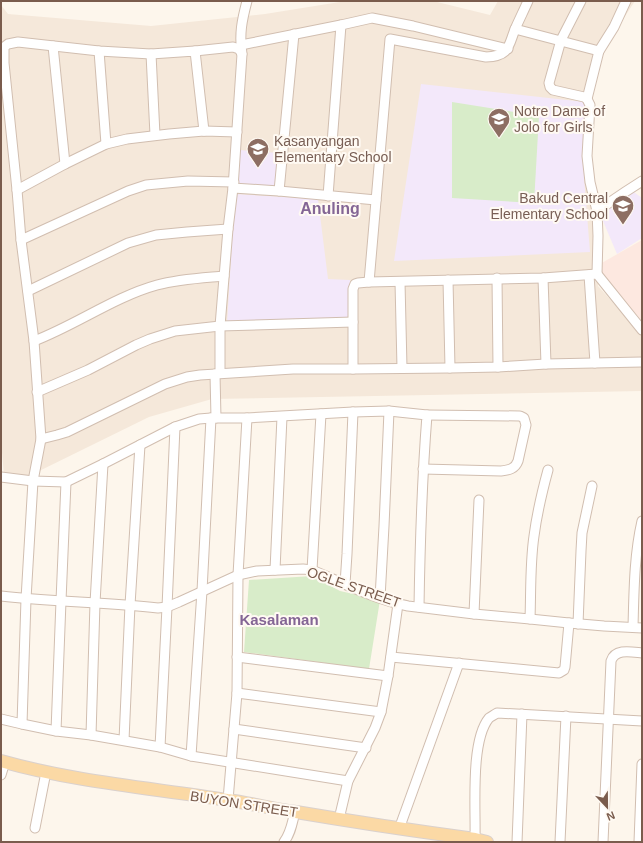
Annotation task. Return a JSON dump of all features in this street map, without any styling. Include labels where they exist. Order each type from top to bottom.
[{"type":"main road","name":"BUYON STREET","points":[[3,762],[46,772],[487,842]]},
{"type":"street","points":[[191,756],[213,418],[218,374],[220,326],[237,132],[242,50],[241,28],[247,1]]},
{"type":"street","points":[[370,282],[390,39],[486,57],[497,56],[508,49],[515,29],[528,1]]},
{"type":"street","points":[[581,1],[561,40],[549,85],[553,90],[583,97],[587,99],[590,105],[587,156],[592,192],[597,211],[593,274],[595,363]]},
{"type":"street","points":[[587,99],[599,51],[614,27],[626,1]]},
{"type":"street","points":[[22,724],[26,599],[33,481],[41,439],[34,341],[21,240],[18,190],[4,63],[4,47],[12,42],[99,51],[151,54],[195,51],[233,46],[242,50],[294,34],[372,18],[413,26],[508,49]]},
{"type":"street","points":[[328,196],[341,25]]},
{"type":"street","points":[[515,29],[599,51]]},
{"type":"street","points":[[279,191],[294,34]]},
{"type":"street","points":[[53,46],[65,164]]},
{"type":"street","points":[[99,51],[106,144]]},
{"type":"street","points":[[195,51],[204,131]]},
{"type":"street","points":[[151,54],[155,135]]},
{"type":"street","points":[[18,190],[65,164],[106,144],[126,139],[155,135],[204,131],[237,132]]},
{"type":"street","points":[[21,240],[110,199],[146,185],[188,181],[376,200]]},
{"type":"street","points":[[597,211],[642,181]]},
{"type":"street","points":[[28,291],[128,243],[172,233],[228,229]]},
{"type":"street","points":[[353,369],[353,287],[355,284],[370,282],[543,278],[593,274]]},
{"type":"street","points":[[593,274],[642,330]]},
{"type":"street","points":[[34,341],[70,325],[135,292],[167,282],[224,276]]},
{"type":"street","points":[[497,278],[498,367]]},
{"type":"street","points":[[543,278],[546,364]]},
{"type":"street","points":[[448,280],[450,368]]},
{"type":"street","points":[[400,282],[402,368]]},
{"type":"street","points":[[37,392],[88,370],[136,345],[175,331],[220,326],[353,322]]},
{"type":"street","points":[[41,439],[57,436],[67,432],[171,382],[200,375],[292,369],[450,368],[642,362]]},
{"type":"street","points":[[380,598],[389,411]]},
{"type":"street","points":[[1,477],[33,481],[66,482],[174,427],[199,419],[282,417],[389,411],[427,415],[520,416],[524,418],[526,425],[518,461],[515,466],[510,469],[501,471],[423,469]]},
{"type":"street","points":[[345,584],[348,554],[353,412]]},
{"type":"street","points":[[312,570],[321,414]]},
{"type":"street","points":[[419,607],[423,469],[427,415]]},
{"type":"street","points":[[275,570],[282,417]]},
{"type":"street","points":[[228,800],[237,693],[238,575],[247,418]]},
{"type":"street","points":[[160,747],[174,427]]},
{"type":"street","points":[[124,740],[130,605],[140,445]]},
{"type":"street","points":[[91,735],[95,603],[103,464]]},
{"type":"street","points":[[530,619],[534,536],[539,505],[548,470]]},
{"type":"street","points":[[56,731],[66,482]]},
{"type":"street","points":[[578,624],[582,533],[592,486]]},
{"type":"street","points":[[474,614],[479,500]]},
{"type":"street","points":[[638,628],[636,561],[638,537],[642,521]]},
{"type":"street","name":"OGLE STREET","points":[[1,596],[158,608],[167,607],[238,575],[257,571],[303,569],[312,570],[398,604],[474,614],[638,628]]},
{"type":"street","points":[[339,819],[348,781],[366,748],[381,712],[391,657],[398,604]]},
{"type":"street","points":[[391,657],[562,672],[565,667],[569,623]]},
{"type":"street","points":[[603,842],[611,658],[626,652],[642,653]]},
{"type":"street","points":[[237,657],[388,676]]},
{"type":"street","points":[[399,829],[459,663]]},
{"type":"street","points":[[237,693],[381,712]]},
{"type":"street","points":[[475,839],[475,771],[479,744],[485,725],[492,716],[497,713],[642,721]]},
{"type":"street","points":[[517,842],[522,714]]},
{"type":"street","points":[[560,842],[566,716]]},
{"type":"street","points":[[1,719],[56,731],[124,740],[160,747],[191,756],[348,781]]},
{"type":"street","points":[[234,729],[366,748]]},
{"type":"street","points":[[1,775],[3,762]]},
{"type":"street","points":[[639,842],[642,764]]},
{"type":"street","points":[[35,828],[46,772]]},
{"type":"street","points":[[284,842],[290,831],[295,812]]},
{"type":"shaded area","points":[[346,1],[433,1],[490,15],[498,1],[635,1],[603,50],[592,100],[590,176],[596,215],[598,286],[642,335],[642,391],[212,399],[149,417],[29,476],[4,475],[1,441],[1,5],[8,14],[151,26],[265,14]]},
{"type":"shaded area","name":"Notre Dame of Jolo for Girls","points":[[421,84],[585,102],[584,177],[590,252],[394,261]]},
{"type":"shaded area","name":"Kasanyangan Elementary School","points":[[239,150],[279,153],[277,188],[236,185]]},
{"type":"shaded area","name":"Bakud Central Elementary School","points":[[631,190],[642,198],[642,238],[617,254],[600,214]]},
{"type":"shaded area","points":[[235,194],[318,199],[328,279],[350,280],[349,319],[227,323]]},
{"type":"shaded area","points":[[642,240],[642,321],[600,272],[600,264]]},
{"type":"green space","points":[[452,102],[539,116],[534,203],[452,198]]},
{"type":"green space","points":[[312,576],[340,591],[380,600],[369,669],[244,652],[249,580]]},
{"type":"place","name":"Notre Dame of Jolo for Girls","points":[[499,138]]},
{"type":"place","name":"Kasanyangan Elementary School","points":[[258,168]]},
{"type":"place","name":"Bakud Central Elementary School","points":[[623,226]]},
{"type":"district","name":"Anuling","points":[[330,208]]},
{"type":"district","name":"Kasalaman","points":[[279,619]]}]
